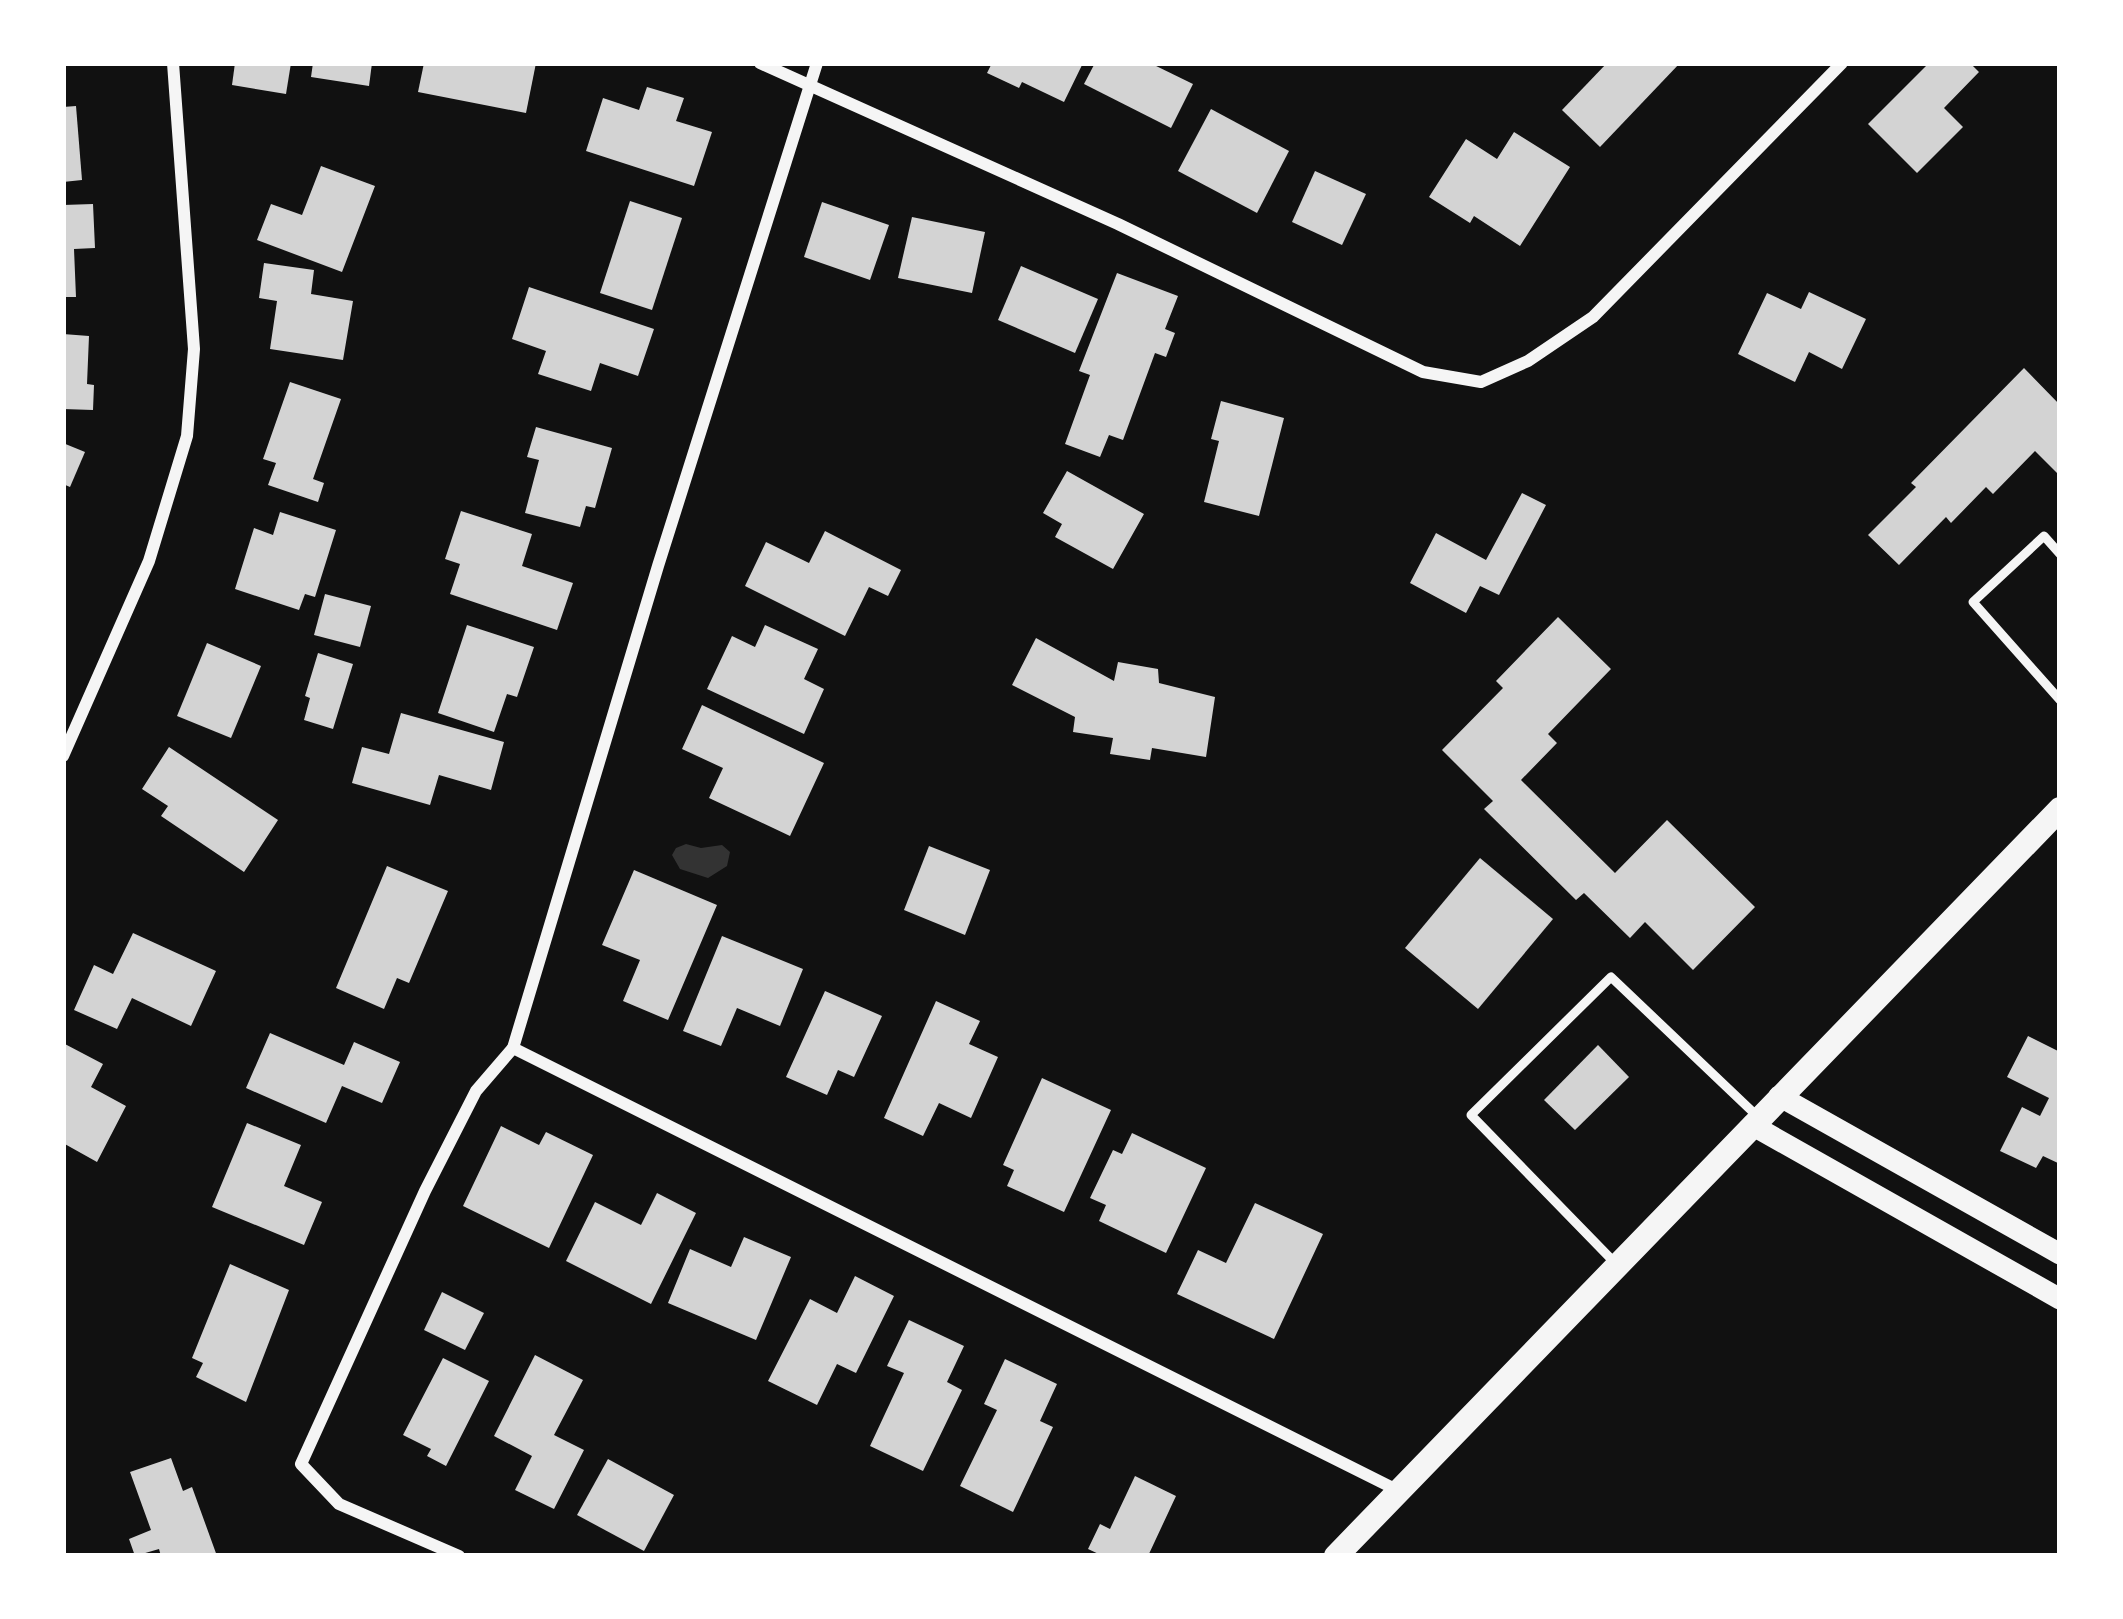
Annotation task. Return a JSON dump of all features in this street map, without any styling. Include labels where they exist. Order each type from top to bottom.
[{"type":"main road","points":[[1336,1556],[2060,809]]},
{"type":"street","points":[[63,756],[149,561],[188,436],[194,349],[173,63]]},
{"type":"street","points":[[760,63],[1118,224],[1423,372],[1481,382],[1528,362],[1593,317],[1842,63]]},
{"type":"street","points":[[459,1556],[339,1504],[301,1464],[476,1090],[513,1048],[817,63]]},
{"type":"street","points":[[513,1048],[1397,1490]]},
{"type":"street","points":[[1779,1096],[2060,1254]]},
{"type":"street","points":[[1755,1122],[2060,1298]]},
{"type":"lane","points":[[2060,554],[2044,536],[1973,602],[2060,700]]},
{"type":"lane","points":[[1617,1265],[1471,1115],[1611,977],[1755,1122]]},
{"type":"shaded area","points":[[686,844],[722,845],[730,852],[727,866],[708,878],[680,869],[672,855]]},
{"type":"building","points":[[235,63],[291,63],[286,94],[232,85]]},
{"type":"building","points":[[313,63],[372,63],[369,86],[311,77]]},
{"type":"building","points":[[424,63],[536,63],[526,113],[418,92]]},
{"type":"building","points":[[992,63],[1083,63],[1064,102],[1022,82],[1019,88],[987,73]]},
{"type":"building","points":[[1095,63],[1150,63],[1193,84],[1171,128],[1084,84]]},
{"type":"building","points":[[1607,63],[1680,63],[1600,147],[1562,110]]},
{"type":"building","points":[[1929,63],[1970,63],[1979,72],[1944,108],[1963,127],[1917,173],[1868,124]]},
{"type":"building","points":[[647,87],[684,98],[676,121],[712,132],[694,186],[586,151],[603,98],[639,110]]},
{"type":"building","points":[[76,106],[82,180],[63,182],[63,107]]},
{"type":"building","points":[[1211,109],[1289,151],[1257,213],[1178,171]]},
{"type":"building","points":[[1514,132],[1570,167],[1520,246],[1474,216],[1470,223],[1429,197],[1466,139],[1497,159]]},
{"type":"building","points":[[321,166],[375,186],[342,272],[257,240],[271,204],[302,215]]},
{"type":"building","points":[[1315,171],[1366,194],[1342,245],[1292,222]]},
{"type":"building","points":[[630,201],[682,218],[652,310],[600,293]]},
{"type":"building","points":[[822,202],[889,225],[870,280],[804,257]]},
{"type":"building","points":[[93,204],[95,248],[74,249],[76,297],[63,297],[63,205]]},
{"type":"building","points":[[912,217],[985,232],[972,293],[898,278]]},
{"type":"building","points":[[264,263],[314,270],[311,294],[353,301],[343,360],[270,349],[277,301],[259,298]]},
{"type":"building","points":[[1021,266],[1098,299],[1075,353],[998,320]]},
{"type":"building","points":[[1117,273],[1178,296],[1165,329],[1175,333],[1166,357],[1155,353],[1123,440],[1109,435],[1100,457],[1065,444],[1090,375],[1079,371]]},
{"type":"building","points":[[529,287],[654,329],[638,376],[600,363],[591,391],[538,374],[546,351],[512,339]]},
{"type":"building","points":[[1809,292],[1866,319],[1842,369],[1809,352],[1795,382],[1738,354],[1767,293],[1801,309]]},
{"type":"building","points":[[63,334],[89,336],[87,384],[94,385],[93,410],[63,409]]},
{"type":"building","points":[[2024,368],[2060,405],[2060,476],[2035,451],[1993,494],[1986,487],[1951,523],[1946,517],[1899,565],[1868,535],[1916,487],[1911,483]]},
{"type":"building","points":[[290,382],[341,399],[313,479],[324,483],[318,502],[268,485],[276,463],[263,459]]},
{"type":"building","points":[[1221,401],[1284,418],[1259,516],[1204,502],[1219,441],[1211,439]]},
{"type":"building","points":[[536,427],[612,448],[595,508],[586,506],[580,527],[525,513],[539,460],[527,457]]},
{"type":"building","points":[[63,443],[85,452],[70,487],[63,484]]},
{"type":"building","points":[[1067,471],[1144,514],[1113,569],[1055,537],[1062,524],[1043,513]]},
{"type":"building","points":[[1522,493],[1546,505],[1499,595],[1480,586],[1466,613],[1410,583],[1436,533],[1486,560]]},
{"type":"building","points":[[461,511],[532,534],[522,566],[573,583],[557,630],[450,594],[460,564],[445,559]]},
{"type":"building","points":[[280,512],[336,530],[315,597],[305,594],[299,610],[235,589],[254,528],[273,535]]},
{"type":"building","points":[[825,531],[901,570],[888,596],[869,587],[845,636],[745,586],[766,542],[809,563]]},
{"type":"building","points":[[325,594],[371,606],[360,647],[314,635]]},
{"type":"building","points":[[1558,617],[1611,669],[1548,734],[1557,743],[1521,780],[1615,873],[1667,820],[1755,907],[1693,970],[1645,922],[1630,938],[1584,893],[1576,900],[1484,809],[1493,801],[1442,750],[1503,688],[1496,681]]},
{"type":"building","points":[[467,625],[534,647],[517,697],[507,694],[494,732],[438,713]]},
{"type":"building","points":[[765,625],[818,649],[804,679],[824,689],[804,734],[707,689],[732,636],[755,647]]},
{"type":"building","points":[[1036,638],[1114,681],[1118,662],[1158,669],[1159,683],[1215,697],[1206,757],[1152,748],[1150,760],[1110,754],[1113,738],[1073,732],[1075,717],[1012,685]]},
{"type":"building","points":[[207,643],[261,666],[231,738],[177,716]]},
{"type":"building","points":[[318,653],[353,664],[333,729],[304,720],[310,698],[305,696]]},
{"type":"building","points":[[702,705],[824,763],[790,836],[709,798],[723,768],[682,749]]},
{"type":"building","points":[[401,713],[504,742],[491,790],[439,775],[430,805],[352,783],[362,747],[389,754]]},
{"type":"building","points":[[169,747],[278,820],[244,872],[161,816],[168,806],[142,789]]},
{"type":"building","points":[[929,846],[990,870],[965,935],[904,910]]},
{"type":"building","points":[[1480,858],[1553,919],[1478,1009],[1405,948]]},
{"type":"building","points":[[387,866],[448,891],[409,983],[397,978],[384,1009],[336,988]]},
{"type":"building","points":[[634,870],[717,905],[668,1020],[623,1001],[640,960],[602,945]]},
{"type":"building","points":[[133,933],[216,971],[191,1026],[132,998],[117,1029],[74,1010],[94,965],[113,974]]},
{"type":"building","points":[[722,936],[803,969],[780,1026],[737,1008],[721,1046],[683,1031]]},
{"type":"building","points":[[825,991],[882,1016],[854,1077],[838,1070],[827,1095],[786,1077]]},
{"type":"building","points":[[936,1001],[980,1021],[969,1044],[998,1057],[971,1118],[939,1103],[923,1136],[884,1118]]},
{"type":"building","points":[[270,1033],[344,1065],[354,1042],[400,1062],[382,1103],[342,1086],[326,1123],[246,1088]]},
{"type":"building","points":[[2028,1036],[2060,1052],[2060,1164],[2043,1156],[2036,1168],[2000,1151],[2022,1107],[2040,1116],[2049,1098],[2007,1077]]},
{"type":"building","points":[[63,1043],[103,1064],[91,1087],[126,1106],[97,1162],[63,1143]]},
{"type":"building","points":[[1598,1045],[1629,1077],[1575,1130],[1544,1100]]},
{"type":"building","points":[[1042,1078],[1111,1110],[1064,1212],[1007,1186],[1014,1170],[1003,1165]]},
{"type":"building","points":[[247,1123],[301,1145],[284,1186],[322,1202],[304,1245],[212,1207]]},
{"type":"building","points":[[501,1126],[539,1145],[546,1132],[593,1155],[549,1248],[463,1206]]},
{"type":"building","points":[[1132,1133],[1206,1168],[1166,1253],[1099,1221],[1106,1205],[1090,1198],[1113,1150],[1122,1154]]},
{"type":"building","points":[[657,1193],[696,1213],[651,1304],[566,1261],[595,1202],[641,1225]]},
{"type":"building","points":[[1255,1203],[1323,1234],[1274,1339],[1177,1294],[1198,1250],[1226,1263]]},
{"type":"building","points":[[744,1237],[791,1257],[756,1340],[668,1303],[690,1249],[731,1267]]},
{"type":"building","points":[[230,1264],[289,1290],[246,1402],[196,1377],[203,1363],[192,1358]]},
{"type":"building","points":[[855,1276],[894,1296],[856,1373],[837,1364],[817,1405],[768,1381],[810,1299],[837,1313]]},
{"type":"building","points":[[442,1292],[484,1313],[465,1350],[424,1330]]},
{"type":"building","points":[[909,1320],[964,1346],[947,1382],[962,1390],[923,1471],[870,1446],[904,1373],[887,1366]]},
{"type":"building","points":[[535,1355],[583,1380],[554,1435],[584,1450],[554,1509],[515,1490],[532,1456],[494,1436]]},
{"type":"building","points":[[443,1358],[489,1381],[446,1466],[427,1456],[431,1449],[403,1435]]},
{"type":"building","points":[[1005,1359],[1057,1384],[1040,1421],[1053,1427],[1013,1512],[960,1486],[997,1410],[984,1404]]},
{"type":"building","points":[[171,1458],[183,1491],[192,1487],[217,1556],[161,1556],[159,1549],[135,1556],[129,1539],[151,1530],[130,1472]]},
{"type":"building","points":[[608,1459],[674,1495],[644,1551],[577,1515]]},
{"type":"building","points":[[1135,1476],[1176,1496],[1148,1556],[1103,1556],[1088,1549],[1100,1524],[1110,1529]]}]
